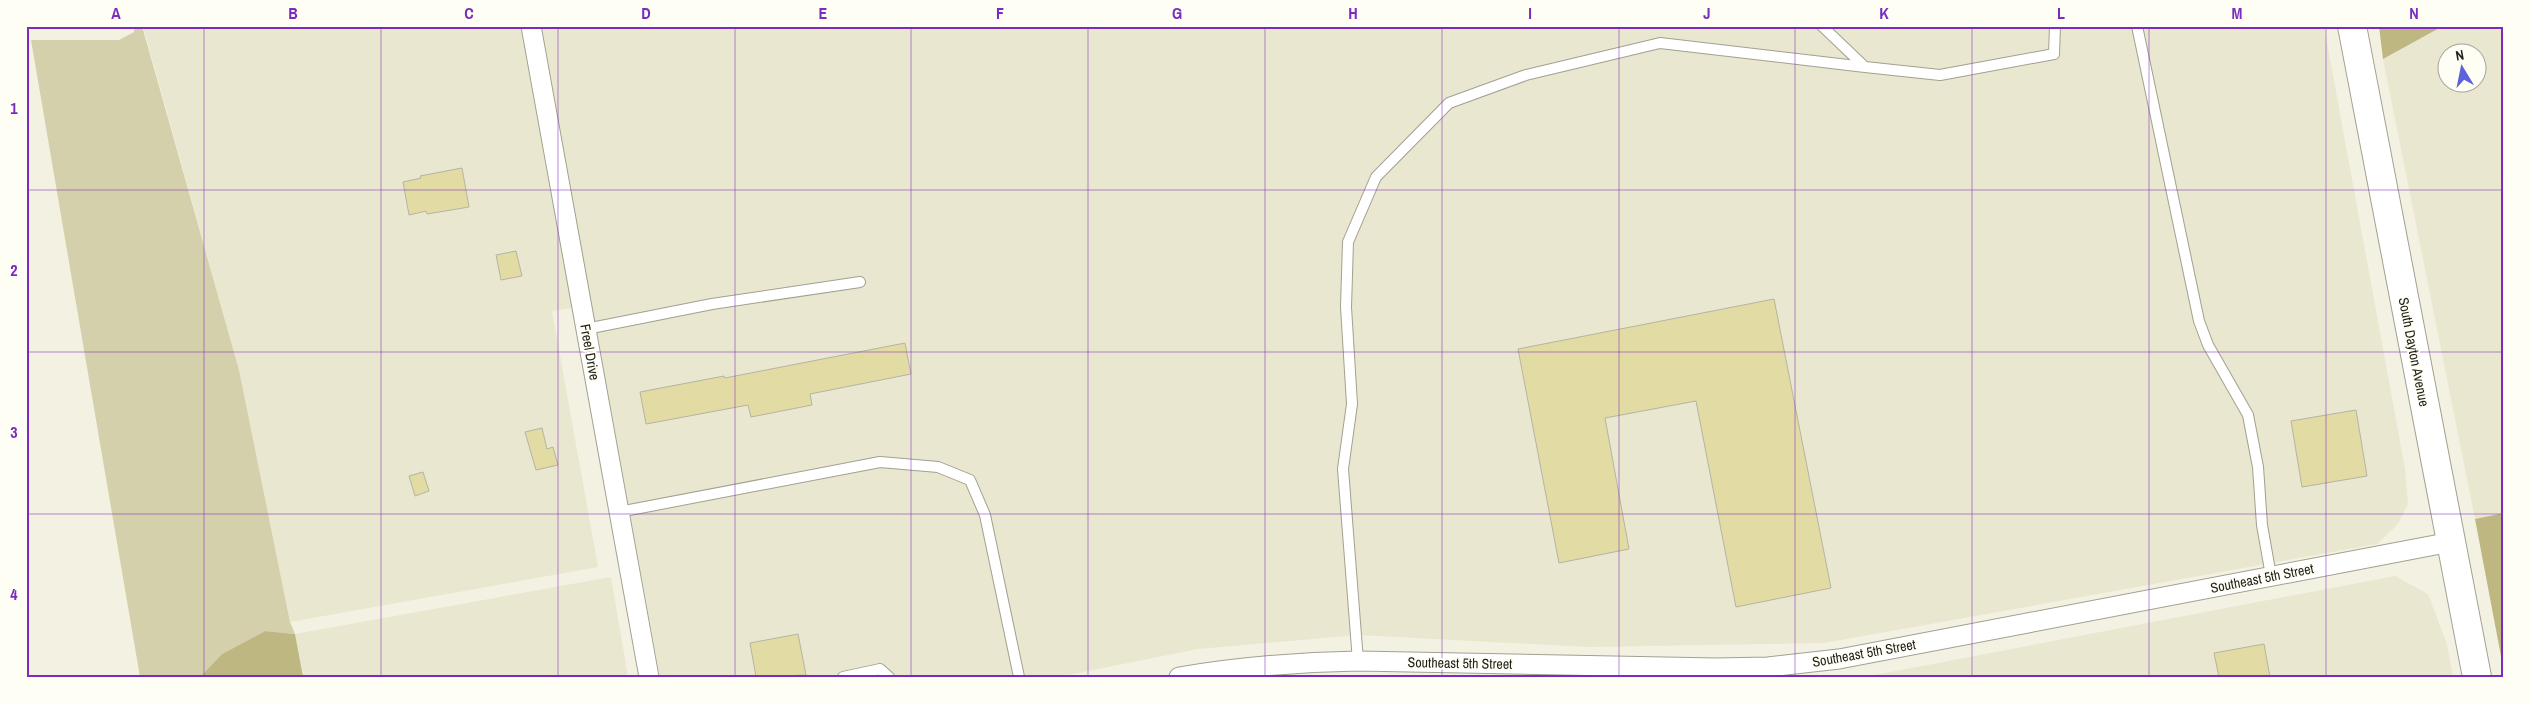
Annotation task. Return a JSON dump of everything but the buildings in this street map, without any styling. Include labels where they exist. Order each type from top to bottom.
[{"type":"main road","name":"South Dayton Avenue","points":[[2352,26],[2477,677]]},
{"type":"street","name":"Freel Drive","points":[[531,26],[649,677]]},
{"type":"street","name":"Southeast 5th Street","points":[[1179,677],[1234,668],[1358,661],[1768,667],[1839,659],[2451,542]]},
{"type":"lane","points":[[1822,26],[1865,67]]},
{"type":"lane","points":[[1358,661],[1343,469],[1352,404],[1346,307],[1348,242],[1376,177],[1449,103],[1526,76],[1660,44],[1940,75],[2054,54],[2055,26]]},
{"type":"lane","points":[[2137,26],[2199,321],[2208,346],[2248,415],[2258,467],[2262,525],[2271,576]]},
{"type":"lane","points":[[586,329],[712,304],[860,282]]},
{"type":"lane","points":[[619,512],[880,462],[938,467],[970,480],[985,515],[1019,677]]},
{"type":"lane","points":[[843,677],[880,669],[889,677]]},
{"type":"shaded area","points":[[135,26],[142,26],[239,370],[290,622],[295,634],[265,631],[222,654],[200,677],[140,677],[31,40],[119,40],[134,32]]},
{"type":"shaded area","points":[[143,26],[2324,26],[2405,469],[2408,504],[2398,524],[2377,544],[1824,643],[1589,647],[1358,635],[1198,649],[1058,677],[660,677],[592,305],[552,311],[598,567],[290,622],[239,370]]},
{"type":"shaded area","points":[[2379,26],[2443,26],[2383,59]]},
{"type":"shaded area","points":[[2443,26],[2504,26],[2504,513],[2475,519],[2383,59]]},
{"type":"shaded area","points":[[2504,513],[2504,672],[2475,519]]},
{"type":"shaded area","points":[[2395,576],[2428,594],[2447,644],[2453,677],[1875,675]]},
{"type":"shaded area","points":[[611,577],[628,677],[302,677],[295,634]]},
{"type":"shaded area","points":[[265,631],[295,634],[303,677],[200,677],[222,654]]}]
